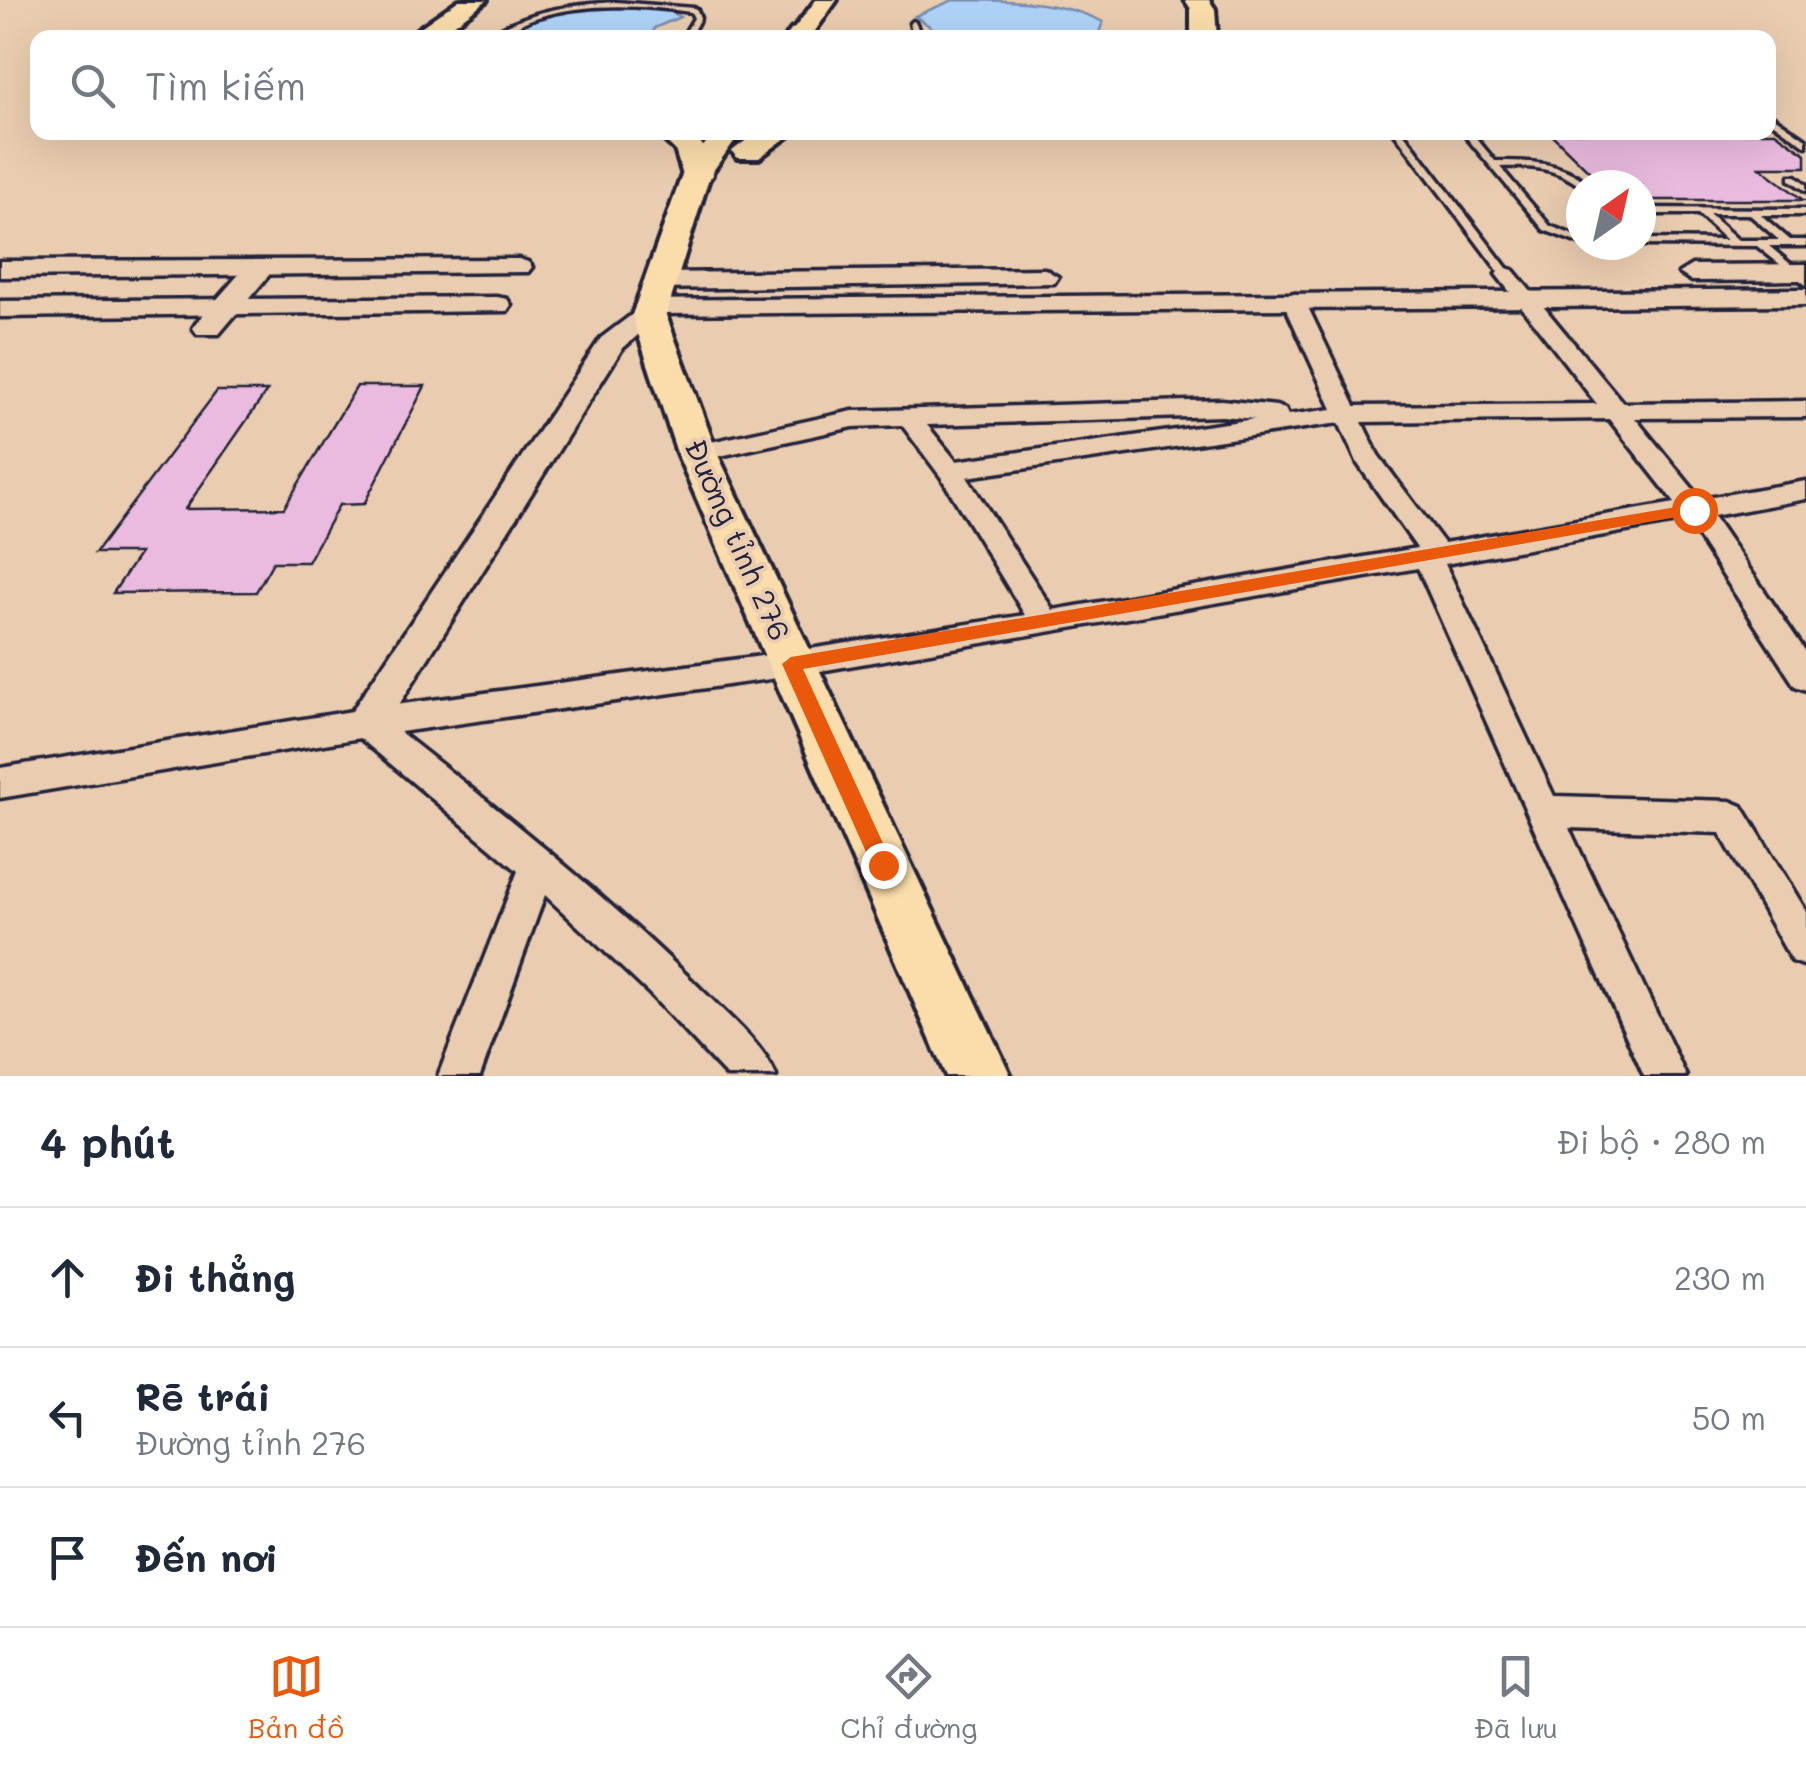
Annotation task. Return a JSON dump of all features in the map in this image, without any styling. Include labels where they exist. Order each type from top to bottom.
[{"type":"highway","points":[[404,30],[433,10],[440,0]]},
{"type":"highway","points":[[430,30],[475,0]]},
{"type":"highway","points":[[1197,0],[1204,9],[1204,30]]},
{"type":"highway","points":[[1227,11],[1228,30]]},
{"type":"highway","points":[[684,140],[694,153],[690,195]]},
{"type":"main road","points":[[809,30],[826,0]]},
{"type":"main road","points":[[814,30],[852,0]]},
{"type":"main road","points":[[652,301],[690,195],[745,140]]},
{"type":"main road","points":[[690,195],[729,178],[746,140]]},
{"type":"main road","points":[[217,318],[252,276]]},
{"type":"main road","name":"Đường tỉnh 276","points":[[652,301],[697,453],[978,1076]]},
{"type":"street","points":[[0,270],[252,276],[504,294],[217,318],[0,329]]},
{"type":"street","points":[[364,722],[611,344],[652,301],[1506,274],[1803,281]]},
{"type":"street","points":[[1506,274],[1694,510],[1806,677]]},
{"type":"street","points":[[0,284],[252,276]]},
{"type":"street","points":[[652,301],[1524,296],[1803,281]]},
{"type":"street","points":[[1293,299],[1367,458],[1433,557],[1665,1076]]},
{"type":"street","points":[[0,308],[217,318]]},
{"type":"street","points":[[697,453],[853,419],[1222,408],[1304,418]]},
{"type":"street","points":[[950,470],[1348,414],[1806,409]]},
{"type":"street","points":[[909,418],[950,470],[1046,623]]},
{"type":"street","points":[[0,783],[364,722],[791,664],[1046,623],[1806,490]]},
{"type":"street","points":[[364,722],[538,864],[704,1017],[754,1076]]},
{"type":"street","points":[[1544,811],[1730,817],[1806,947]]},
{"type":"street","points":[[459,1076],[538,864]]},
{"type":"lane","points":[[499,30],[543,10],[625,1],[694,10],[697,18],[690,30]]},
{"type":"lane","points":[[913,23],[915,30]]},
{"type":"lane","points":[[1776,121],[1806,143]]},
{"type":"lane","points":[[1404,140],[1506,274]]},
{"type":"lane","points":[[1473,140],[1547,228],[1566,235]]},
{"type":"lane","points":[[1493,164],[1550,165],[1566,171]]},
{"type":"lane","points":[[1794,178],[1806,188]]},
{"type":"lane","points":[[1656,212],[1806,212]]},
{"type":"lane","points":[[1701,212],[1736,243]]},
{"type":"lane","points":[[1752,212],[1788,243]]},
{"type":"lane","points":[[1656,242],[1806,243]]},
{"type":"lane","points":[[1760,243],[1803,281]]},
{"type":"water","points":[[953,0],[1011,1],[1069,9],[1103,22],[1100,30],[933,30],[915,16]]},
{"type":"water","points":[[628,6],[670,11],[680,17],[654,30],[509,30],[543,15]]},
{"type":"building","points":[[1776,133],[1806,154],[1806,167],[1760,167],[1803,200],[1656,200],[1656,170],[1588,170],[1557,140],[1776,140]]},
{"type":"building","points":[[357,386],[425,386],[364,504],[339,505],[308,562],[273,562],[256,592],[113,593],[140,553],[95,553],[217,391],[267,391],[185,509],[284,508]]},
{"type":"route","points":[[883,865],[791,664],[1694,510]]}]
